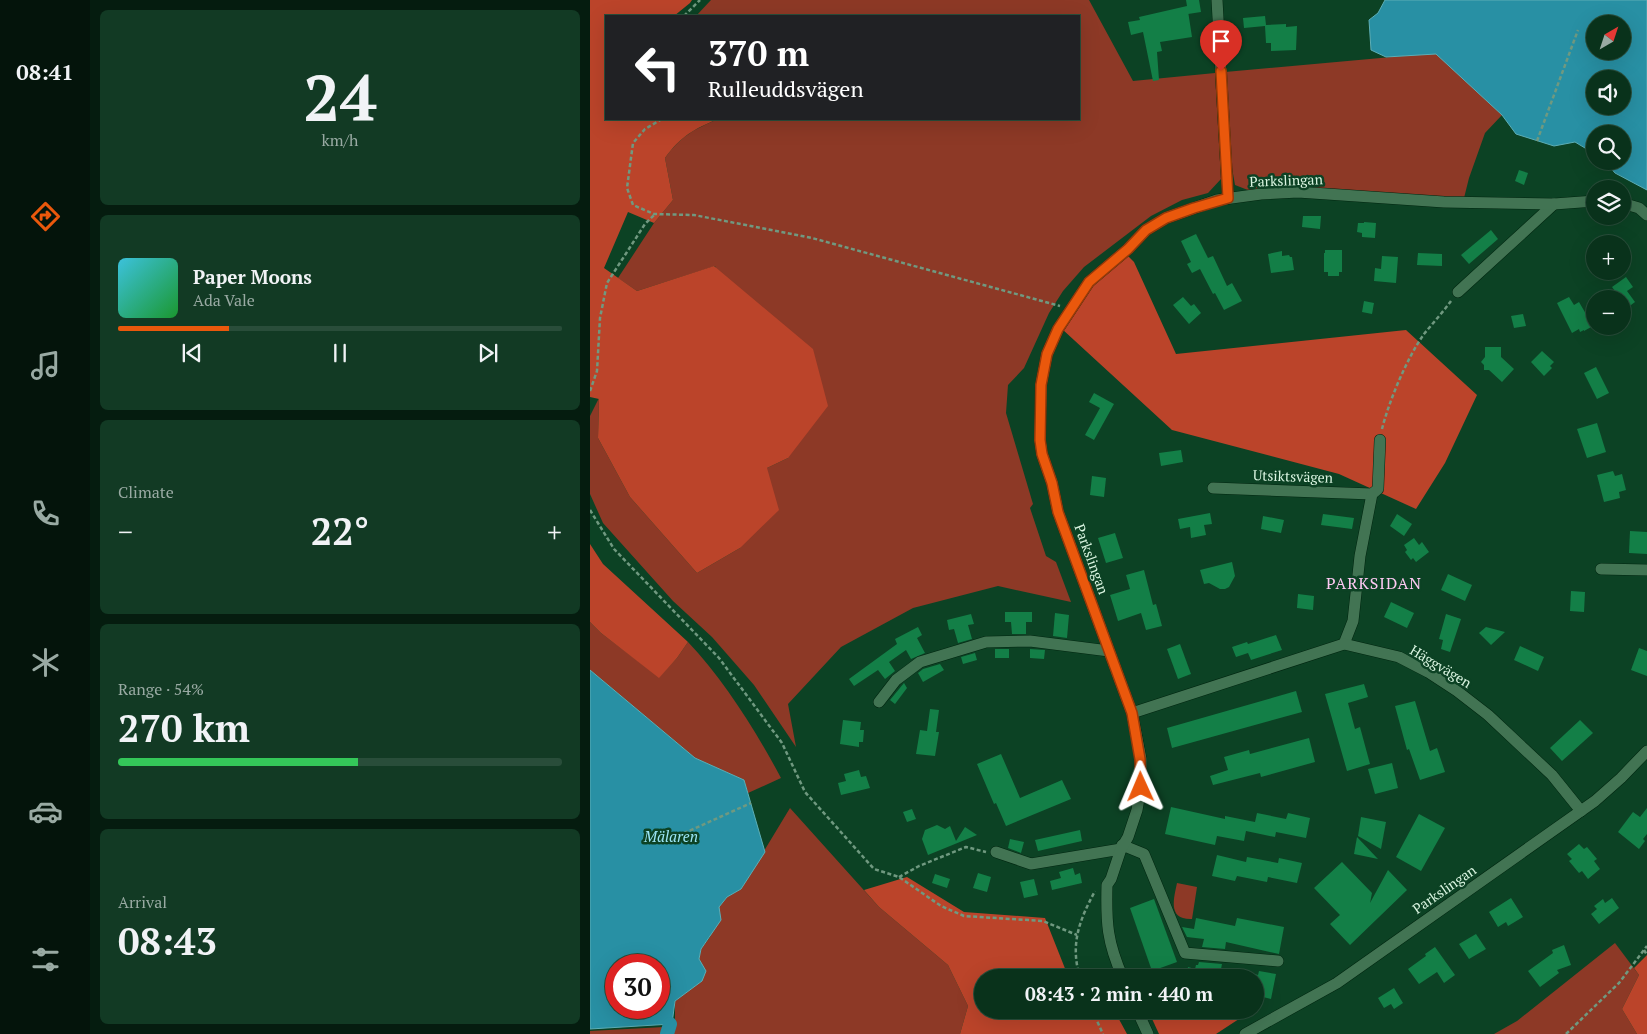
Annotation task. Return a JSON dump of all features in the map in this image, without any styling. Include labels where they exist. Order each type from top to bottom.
[{"type":"street","points":[[1217,0],[1228,198]]},
{"type":"street","name":"Parkslingan","points":[[1119,969],[1112,955],[1107,930],[1107,885],[1128,837],[1137,810],[1141,787],[1140,759],[1132,713],[1058,512],[1040,440],[1041,385],[1047,354],[1058,329],[1070,309],[1089,282],[1128,249],[1146,230],[1166,218],[1228,198],[1298,192],[1444,202],[1554,204],[1586,202]]},
{"type":"street","points":[[1458,292],[1554,204]]},
{"type":"street","points":[[1631,206],[1639,208],[1647,215]]},
{"type":"street","points":[[1132,713],[1344,644],[1353,621],[1360,556],[1372,494],[1378,489],[1380,440]]},
{"type":"street","name":"Utsiktsvägen","points":[[1213,488],[1372,494]]},
{"type":"street","points":[[1601,569],[1647,570]]},
{"type":"street","points":[[879,702],[896,680],[920,662],[986,642],[1030,641],[1110,651]]},
{"type":"street","name":"Häggvägen","points":[[1344,644],[1400,657],[1457,691],[1488,715],[1552,775],[1581,811]]},
{"type":"street","name":"Parkslingan","points":[[1245,1034],[1337,983],[1595,801],[1647,751]]},
{"type":"street","points":[[996,852],[1031,864],[1122,847],[1144,854],[1185,953],[1278,961]]},
{"type":"street","points":[[1141,1019],[1148,1034]]},
{"type":"path","points":[[685,15],[700,0]]},
{"type":"path","points":[[1537,141],[1578,30]]},
{"type":"path","points":[[660,120],[645,129],[633,143],[627,188],[633,205],[654,214],[694,215],[812,238],[1070,309]]},
{"type":"path","points":[[590,391],[597,371],[600,318],[607,283],[645,224],[654,214]]},
{"type":"path","points":[[1380,440],[1387,408],[1404,370],[1423,335],[1458,292]]},
{"type":"path","points":[[590,510],[614,548],[719,658],[782,743],[805,792],[874,869],[899,877],[941,906],[964,916],[1043,922],[1077,935]]},
{"type":"path","points":[[678,836],[751,803]]},
{"type":"path","points":[[899,877],[919,866],[966,847],[986,852],[996,852]]},
{"type":"path","points":[[1078,969],[1077,935],[1080,921],[1096,890]]},
{"type":"path","points":[[1566,1034],[1619,983],[1647,946]]},
{"type":"path","points":[[1644,950],[1647,954]]},
{"type":"path","points":[[1096,1019],[1102,1034]]},
{"type":"shaded area","points":[[590,0],[692,0],[675,15],[605,15],[605,120],[716,120],[688,134],[665,158],[673,200],[654,223],[628,212],[604,268],[637,291],[714,266],[813,349],[828,406],[788,458],[767,468],[779,510],[740,548],[697,573],[630,497],[598,438],[599,399],[590,397]]},
{"type":"shaded area","points":[[711,0],[1089,0],[1133,81],[1215,73],[1221,179],[1208,193],[1182,200],[1151,216],[1084,267],[1063,291],[1049,313],[1024,368],[1008,385],[1006,413],[1033,504],[1030,508],[1046,556],[1056,562],[1071,602],[998,586],[913,608],[841,647],[788,704],[796,747],[754,685],[712,637],[673,601],[603,523],[590,494],[590,416],[599,398],[598,438],[630,497],[697,573],[740,548],[767,468],[788,458],[715,266],[637,291],[618,278],[654,223],[673,200],[665,158],[682,139],[694,130],[716,120],[1080,120],[1080,15],[697,15]]},
{"type":"shaded area","points":[[1436,53],[1502,115],[1485,133],[1464,198],[1253,192],[1235,185],[1225,72]]},
{"type":"shaded area","points":[[1126,254],[1134,262],[1176,354],[1406,330],[1477,395],[1445,463],[1416,509],[1339,474],[1172,430],[1062,329],[1090,288]]},
{"type":"shaded area","points":[[590,544],[603,564],[688,642],[659,678],[601,633],[590,622]]},
{"type":"shaded area","points":[[590,622],[601,633],[659,677],[677,658],[688,642],[727,689],[761,742],[781,778],[748,793],[744,780],[695,758],[590,670]]},
{"type":"shaded area","points":[[790,808],[879,907],[948,965],[968,1006],[960,1034],[672,1034],[675,1025],[675,1001],[702,981],[705,971],[699,959],[701,949],[710,937],[719,907],[727,897],[741,889]]},
{"type":"shaded area","points":[[907,877],[964,912],[1045,918],[1065,969],[974,969],[974,1019],[1119,1019],[1127,1034],[960,1034],[968,1006],[948,965],[879,907],[864,890]]},
{"type":"shaded area","points":[[1177,883],[1197,887],[1192,919],[1179,916],[1175,912],[1174,901]]},
{"type":"shaded area","points":[[1615,943],[1639,975],[1622,1009],[1637,1034],[1494,1034],[1517,1021]]},
{"type":"shaded area","points":[[1647,955],[1647,1034],[1637,1034],[1622,1009],[1639,975],[1634,968]]},
{"type":"shaded area","points":[[1152,1019],[1239,1019],[1216,1034],[1159,1034]]},
{"type":"shaded area","points":[[664,1027],[662,1034],[590,1034],[590,1031]]},
{"type":"water","points":[[1385,0],[1647,0],[1647,190],[1612,170],[1631,170],[1631,125],[1586,125],[1586,149],[1575,142],[1554,146],[1516,134],[1502,115],[1436,54],[1386,57],[1371,50],[1369,20],[1378,13]]},
{"type":"water","name":"Mälaren","points":[[590,670],[695,758],[744,780],[765,852],[741,889],[727,897],[719,907],[721,920],[701,949],[699,959],[706,971],[702,981],[675,1001],[672,1024],[590,1029]]},
{"type":"building","points":[[1186,0],[1199,0],[1201,12],[1188,14],[1192,37],[1160,42],[1162,51],[1157,52],[1159,80],[1153,81],[1143,32],[1131,35],[1128,22],[1140,20],[1139,17],[1187,6]]},
{"type":"building","points":[[1265,16],[1266,25],[1286,24],[1286,27],[1297,26],[1296,50],[1271,51],[1271,43],[1266,43],[1265,26],[1244,28],[1243,18]]},
{"type":"building","points":[[1519,170],[1528,173],[1524,185],[1515,181]]},
{"type":"building","points":[[1303,216],[1321,216],[1320,229],[1302,227]]},
{"type":"building","points":[[1358,223],[1376,223],[1375,238],[1362,237],[1362,233],[1357,232]]},
{"type":"building","points":[[1491,230],[1498,239],[1469,264],[1461,255]]},
{"type":"building","points":[[1196,234],[1208,258],[1213,256],[1227,286],[1232,283],[1242,301],[1224,310],[1200,269],[1192,273],[1187,264],[1191,262],[1181,241]]},
{"type":"building","points":[[1325,250],[1342,250],[1342,272],[1339,272],[1339,276],[1328,276],[1328,272],[1324,272]]},
{"type":"building","points":[[1282,251],[1282,256],[1289,255],[1292,257],[1294,270],[1271,273],[1268,254]]},
{"type":"building","points":[[1418,253],[1442,254],[1442,266],[1417,265]]},
{"type":"building","points":[[1382,256],[1398,257],[1396,283],[1374,281],[1375,268],[1381,269]]},
{"type":"building","points":[[1622,280],[1628,280],[1633,287],[1628,290],[1614,290],[1612,287]]},
{"type":"building","points":[[1631,296],[1635,302],[1631,305]]},
{"type":"building","points":[[1183,297],[1191,306],[1194,304],[1201,313],[1189,324],[1173,305]]},
{"type":"building","points":[[1569,297],[1574,305],[1579,302],[1586,314],[1586,330],[1580,332],[1579,329],[1572,333],[1557,303]]},
{"type":"building","points":[[1364,301],[1374,303],[1372,314],[1362,312]]},
{"type":"building","points":[[1523,314],[1526,326],[1514,328],[1511,316]]},
{"type":"building","points":[[1485,347],[1501,347],[1501,357],[1514,369],[1502,382],[1489,370],[1484,370],[1484,365],[1481,362],[1485,357]]},
{"type":"building","points":[[1542,351],[1554,362],[1550,366],[1552,368],[1544,376],[1531,362]]},
{"type":"building","points":[[1596,367],[1609,393],[1597,399],[1584,373]]},
{"type":"building","points":[[1094,393],[1114,404],[1094,440],[1085,435],[1100,408],[1089,402]]},
{"type":"building","points":[[1597,423],[1606,452],[1587,458],[1577,429]]},
{"type":"building","points":[[1181,450],[1183,462],[1161,466],[1159,453]]},
{"type":"building","points":[[1613,471],[1615,476],[1622,474],[1626,490],[1619,492],[1620,498],[1604,502],[1597,475]]},
{"type":"building","points":[[1092,476],[1106,478],[1104,497],[1090,495]]},
{"type":"building","points":[[1210,513],[1212,524],[1204,525],[1206,535],[1191,538],[1190,527],[1180,529],[1178,519]]},
{"type":"building","points":[[1323,514],[1354,518],[1352,529],[1321,525]]},
{"type":"building","points":[[1397,514],[1412,524],[1404,536],[1390,526]]},
{"type":"building","points":[[1263,516],[1284,520],[1281,533],[1261,529]]},
{"type":"building","points":[[1630,531],[1647,532],[1647,554],[1629,553]]},
{"type":"building","points":[[1115,533],[1123,558],[1106,563],[1098,538]]},
{"type":"building","points":[[1414,538],[1419,545],[1422,542],[1429,552],[1416,562],[1413,558],[1411,560],[1405,552],[1407,550],[1404,545]]},
{"type":"building","points":[[1232,562],[1235,576],[1229,587],[1220,589],[1209,583],[1204,584],[1200,570]]},
{"type":"building","points":[[1144,570],[1153,605],[1156,604],[1162,626],[1146,630],[1141,613],[1118,621],[1110,595],[1130,589],[1126,575]]},
{"type":"building","points":[[1448,574],[1472,585],[1465,601],[1441,590]]},
{"type":"building","points":[[1571,591],[1585,592],[1584,612],[1570,611]]},
{"type":"building","points":[[1298,594],[1314,596],[1313,610],[1297,608]]},
{"type":"building","points":[[1391,602],[1414,613],[1407,628],[1384,617]]},
{"type":"building","points":[[1005,612],[1032,612],[1032,622],[1026,622],[1026,634],[1012,634],[1011,622],[1005,622]]},
{"type":"building","points":[[1055,613],[1069,615],[1067,638],[1053,636]]},
{"type":"building","points":[[971,614],[974,624],[968,625],[972,639],[958,643],[954,629],[949,630],[947,620]]},
{"type":"building","points":[[1446,614],[1461,619],[1450,652],[1441,649],[1443,640],[1439,639]]},
{"type":"building","points":[[918,627],[922,635],[917,638],[925,653],[911,659],[906,650],[889,662],[895,671],[885,679],[878,670],[854,686],[849,679],[897,644],[895,639]]},
{"type":"building","points":[[1486,627],[1505,632],[1491,645],[1479,633]]},
{"type":"building","points":[[1276,635],[1282,650],[1251,660],[1248,653],[1236,657],[1232,647]]},
{"type":"building","points":[[1180,644],[1191,674],[1178,679],[1167,649]]},
{"type":"building","points":[[1520,646],[1544,657],[1538,671],[1514,660]]},
{"type":"building","points":[[1639,648],[1647,651],[1647,676],[1631,670]]},
{"type":"building","points":[[995,649],[1009,649],[1009,658],[995,658]]},
{"type":"building","points":[[1030,649],[1045,650],[1044,659],[1030,658]]},
{"type":"building","points":[[975,653],[977,660],[963,664],[961,657]]},
{"type":"building","points":[[940,664],[944,670],[923,682],[918,673],[923,669]]},
{"type":"building","points":[[904,683],[907,688],[895,704],[890,700]]},
{"type":"building","points":[[1364,684],[1368,697],[1348,703],[1355,729],[1360,727],[1370,764],[1347,771],[1325,694]]},
{"type":"building","points":[[1296,691],[1302,712],[1172,748],[1167,728]]},
{"type":"building","points":[[1415,701],[1430,751],[1437,748],[1445,772],[1420,780],[1409,749],[1407,750],[1395,706]]},
{"type":"building","points":[[930,709],[939,710],[936,732],[939,732],[935,756],[916,754],[920,730],[927,731]]},
{"type":"building","points":[[843,720],[861,722],[860,730],[864,730],[863,742],[859,742],[859,747],[840,744]]},
{"type":"building","points":[[1580,720],[1593,733],[1562,761],[1550,748]]},
{"type":"building","points":[[1309,738],[1315,762],[1261,777],[1260,773],[1213,785],[1210,776],[1228,770],[1224,757],[1249,750],[1250,754]]},
{"type":"building","points":[[1001,754],[1020,798],[1062,780],[1071,799],[1006,826],[996,803],[994,804],[977,764]]},
{"type":"building","points":[[1392,763],[1398,788],[1375,794],[1368,769]]},
{"type":"building","points":[[859,770],[861,777],[866,776],[870,788],[841,795],[838,783],[846,781],[844,774]]},
{"type":"building","points":[[1171,807],[1225,819],[1225,816],[1255,822],[1257,813],[1286,819],[1288,813],[1310,818],[1306,838],[1276,832],[1275,837],[1246,831],[1244,841],[1217,836],[1215,845],[1165,834]]},
{"type":"building","points":[[1647,808],[1647,834],[1643,839],[1645,841],[1639,849],[1618,832],[1633,812],[1640,817]]},
{"type":"building","points":[[912,809],[916,819],[907,822],[903,812]]},
{"type":"building","points":[[1419,814],[1445,828],[1421,871],[1396,857]]},
{"type":"building","points":[[1361,817],[1386,822],[1381,849],[1358,836]]},
{"type":"building","points":[[937,825],[945,829],[950,826],[956,841],[965,827],[977,835],[928,855],[922,839],[925,830]]},
{"type":"building","points":[[1080,830],[1082,841],[1038,851],[1035,840]]},
{"type":"building","points":[[1357,837],[1378,859],[1354,854]]},
{"type":"building","points":[[1010,839],[1024,842],[1021,853],[1008,848]]},
{"type":"building","points":[[1579,844],[1584,849],[1587,847],[1597,859],[1594,861],[1600,869],[1588,879],[1582,871],[1579,873],[1569,861],[1572,859],[1567,854]]},
{"type":"building","points":[[1217,855],[1246,862],[1247,857],[1278,863],[1279,858],[1302,863],[1297,883],[1268,877],[1267,882],[1237,876],[1235,881],[1212,876]]},
{"type":"building","points":[[1342,862],[1372,893],[1370,903],[1388,870],[1407,890],[1350,945],[1330,924],[1340,915],[1314,888]]},
{"type":"building","points":[[1073,868],[1075,875],[1080,873],[1082,883],[1052,890],[1050,881],[1061,878],[1059,872]]},
{"type":"building","points":[[978,873],[991,877],[987,892],[973,888]]},
{"type":"building","points":[[935,874],[950,879],[947,888],[932,883]]},
{"type":"building","points":[[1034,879],[1038,895],[1024,898],[1020,882]]},
{"type":"building","points":[[1511,898],[1523,917],[1508,926],[1506,922],[1498,927],[1489,912]]},
{"type":"building","points":[[1612,898],[1619,908],[1599,924],[1591,914],[1597,909],[1594,906],[1603,899],[1605,903]]},
{"type":"building","points":[[1154,899],[1177,962],[1158,969],[1151,969],[1130,908]]},
{"type":"building","points":[[1196,918],[1235,926],[1237,918],[1284,927],[1279,954],[1226,942],[1225,949],[1202,947],[1204,939],[1187,937],[1182,927],[1194,929]]},
{"type":"building","points":[[1476,934],[1486,949],[1469,959],[1459,944]]},
{"type":"building","points":[[1564,945],[1571,965],[1557,970],[1559,973],[1540,987],[1528,971],[1553,953],[1552,950]]},
{"type":"building","points":[[1435,947],[1455,975],[1444,983],[1437,972],[1419,984],[1408,969]]},
{"type":"building","points":[[1199,962],[1222,964],[1221,969],[1195,969],[1196,965]]},
{"type":"building","points":[[1264,972],[1276,974],[1271,999],[1264,997]]},
{"type":"building","points":[[1394,988],[1403,1003],[1394,1009],[1391,1004],[1384,1008],[1378,998]]},
{"type":"waterway","points":[[667,1034],[670,1024]]},
{"type":"district","name":"PARKSIDAN","points":[[1374,583]]},
{"type":"route","points":[[1141,787],[1140,759],[1132,713],[1058,512],[1052,483],[1042,454],[1040,440],[1041,385],[1047,354],[1058,329],[1089,282],[1128,249],[1146,230],[1166,218],[1228,198],[1221,71]]}]
